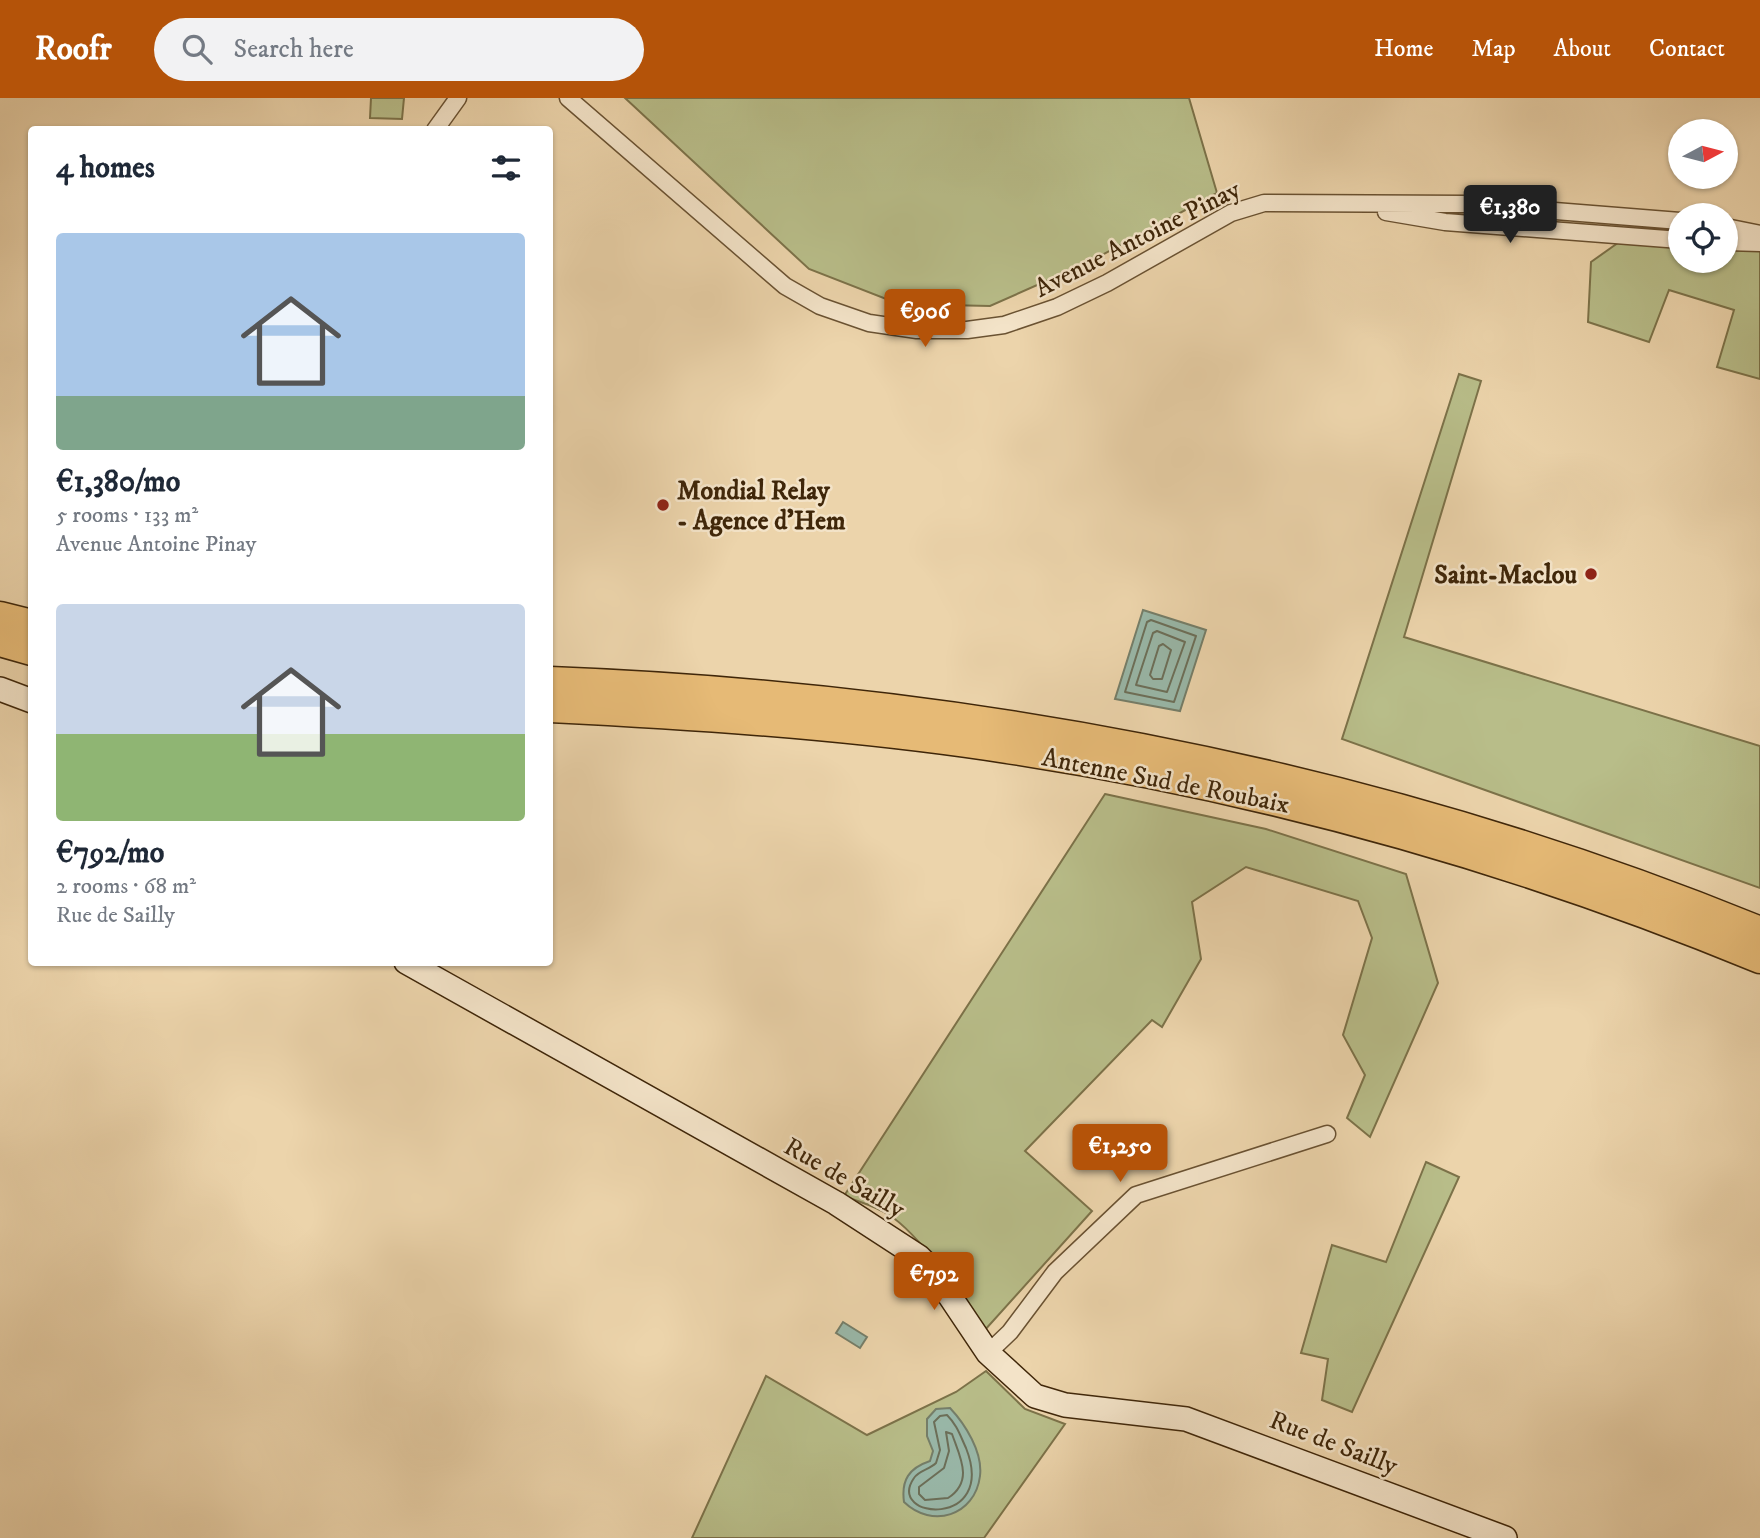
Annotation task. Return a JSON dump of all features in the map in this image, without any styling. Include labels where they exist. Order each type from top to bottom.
[{"type":"highway","points":[[0,617],[28,624]]},
{"type":"highway","points":[[0,641],[28,649]]},
{"type":"highway","name":"Antenne Sud de Roubaix","points":[[553,682],[863,705],[1105,741],[1232,766],[1470,828],[1595,870],[1760,932]]},
{"type":"highway","name":"Antenne Sud de Roubaix","points":[[553,707],[757,720],[915,736],[1190,781],[1309,809],[1486,858],[1628,907],[1760,958]]},
{"type":"highway","points":[[1595,870],[1664,881],[1760,918]]},
{"type":"street","points":[[438,126],[457,98]]},
{"type":"street","name":"Avenue Antoine Pinay","points":[[568,98],[768,274],[820,306],[892,327],[967,330],[1023,320],[1080,297],[1242,209],[1276,201],[1346,205],[1460,204],[1668,220]]},
{"type":"street","name":"Avenue Antoine Pinay","points":[[1346,205],[1434,220],[1668,239]]},
{"type":"street","points":[[1582,232],[1584,214]]},
{"type":"street","points":[[1738,229],[1760,234]]},
{"type":"street","points":[[1738,242],[1760,243]]},
{"type":"street","points":[[0,689],[28,700]]},
{"type":"street","name":"Rue de Sailly","points":[[413,966],[902,1243],[933,1271],[988,1353],[1019,1385],[1050,1402],[1186,1419],[1505,1538]]},
{"type":"street","points":[[988,1353],[1010,1332],[1055,1272],[1136,1195],[1327,1134]]},
{"type":"green space","points":[[371,98],[404,98],[402,119],[370,118]]},
{"type":"green space","points":[[625,98],[1189,98],[1217,193],[1089,262],[990,306],[899,304],[809,269]]},
{"type":"green space","points":[[1622,240],[1668,244],[1668,273],[1738,273],[1738,249],[1760,250],[1760,379],[1717,367],[1734,310],[1669,290],[1649,342],[1588,322],[1591,262]]},
{"type":"green space","points":[[1459,374],[1481,381],[1404,637],[1760,746],[1760,888],[1342,739]]},
{"type":"green space","points":[[1105,794],[1266,829],[1406,874],[1438,983],[1370,1137],[1347,1118],[1365,1075],[1343,1035],[1372,938],[1358,901],[1246,867],[1192,902],[1201,959],[1162,1027],[1152,1020],[1025,1151],[1092,1211],[984,1331],[941,1268],[913,1236],[879,1209],[844,1196]]},
{"type":"green space","points":[[1426,1162],[1459,1177],[1352,1412],[1322,1400],[1328,1359],[1301,1353],[1332,1245],[1386,1262]]},
{"type":"green space","points":[[986,1371],[1025,1409],[1065,1424],[984,1538],[692,1538],[766,1376],[867,1435],[956,1392]]},
{"type":"water","points":[[1143,610],[1206,630],[1180,711],[1115,699]]},
{"type":"water","points":[[843,1322],[867,1337],[860,1348],[836,1333]]},
{"type":"water","points":[[950,1408],[976,1448],[980,1476],[970,1501],[961,1509],[951,1514],[927,1515],[904,1502],[905,1481],[917,1467],[930,1461],[933,1451],[927,1436],[927,1419],[936,1409]]},
{"type":"place","name":"Mondial Relay - Agence d'Hem","points":[[663,505]]},
{"type":"place","name":"Saint-Maclou","points":[[1591,574]]}]
